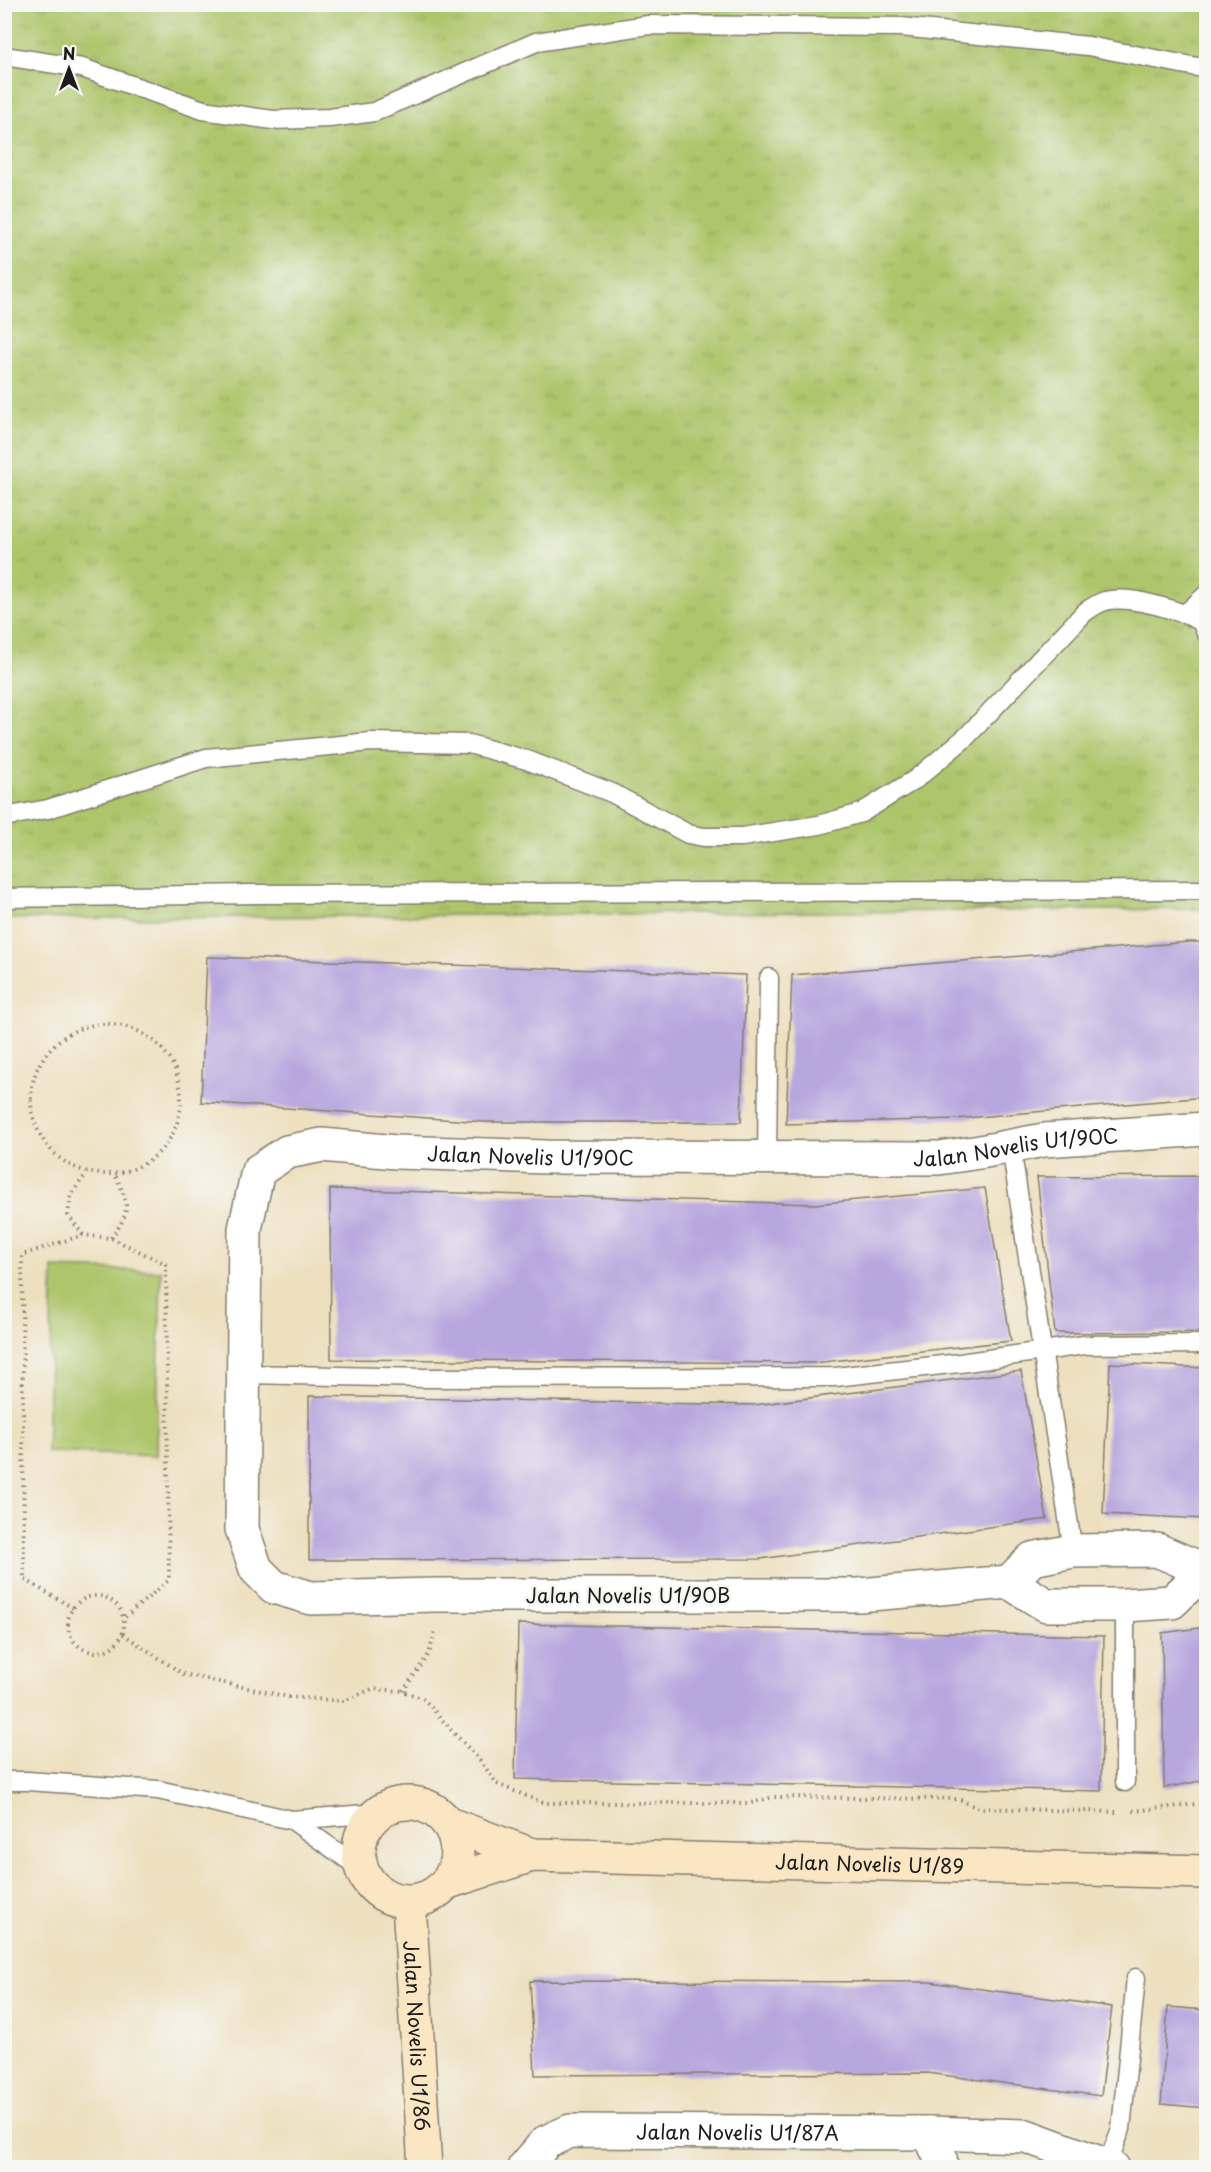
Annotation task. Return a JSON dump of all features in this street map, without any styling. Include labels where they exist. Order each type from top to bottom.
[{"type":"street","name":"Jalan Novelis U1/90C","points":[[256,1569],[242,1529],[245,1229],[258,1171],[287,1152],[322,1145],[396,1152],[512,1156],[939,1158],[1044,1140],[1206,1129]]},
{"type":"street","points":[[1157,1550],[1205,1571],[1172,1602],[1125,1605],[1046,1605],[1009,1582],[1032,1559],[1073,1551],[1157,1550]]},
{"type":"street","name":"Jalan Novelis U1/90B","points":[[256,1569],[274,1587],[311,1598],[436,1594],[860,1595],[1009,1582]]},
{"type":"street","points":[[408,1802],[423,1805],[438,1812],[449,1824],[456,1838],[458,1853],[455,1868],[448,1882],[438,1892],[424,1899],[409,1902],[394,1900],[380,1893],[368,1882],[361,1869],[360,1839],[367,1824],[378,1813],[392,1805],[408,1802]]},
{"type":"street","name":"Jalan Novelis U1/89","points":[[449,1824],[532,1855],[1206,1872]]},
{"type":"street","name":"Jalan Novelis U1/89","points":[[448,1882],[532,1855]]},
{"type":"street","name":"Jalan Novelis U1/86","points":[[409,1902],[425,2168]]},
{"type":"street","name":"Jalan Novelis U1/87A","points":[[524,2168],[546,2142],[570,2131],[929,2133],[1026,2136],[1108,2166]]},
{"type":"street","points":[[929,2133],[940,2157],[941,2168]]},
{"type":"lane","points":[[4,56],[82,68],[203,110],[273,120],[330,118],[374,112],[536,42],[648,25],[901,27],[1088,46],[1206,66]]},
{"type":"lane","points":[[1185,614],[1206,595]]},
{"type":"lane","points":[[4,816],[48,809],[206,758],[371,742],[469,744],[527,760],[612,793],[688,834],[704,837],[742,837],[819,825],[861,813],[916,779],[966,736],[1085,612],[1103,601],[1157,605],[1201,621],[1206,633]]},
{"type":"lane","points":[[4,898],[266,894],[1206,890]]},
{"type":"lane","points":[[767,1158],[769,978]]},
{"type":"lane","points":[[1011,1147],[1073,1551]]},
{"type":"lane","points":[[243,1374],[425,1378],[835,1377],[960,1364],[1084,1345],[1206,1344]]},
{"type":"lane","points":[[1125,1605],[1125,1782]]},
{"type":"lane","points":[[4,1781],[158,1790],[292,1821],[378,1813]]},
{"type":"lane","points":[[292,1821],[361,1869]]},
{"type":"lane","points":[[1108,2166],[1121,2129],[1136,1978]]},
{"type":"path","points":[[86,1026],[126,1026],[161,1045],[181,1079],[181,1119],[161,1153],[126,1173],[114,1173],[87,1173],[52,1154],[32,1120],[32,1080],[52,1046],[86,1026]]},
{"type":"path","points":[[83,1235],[68,1215],[71,1194],[87,1173]]},
{"type":"path","points":[[111,1238],[123,1222],[127,1211],[124,1193],[114,1173]]},
{"type":"path","points":[[73,1608],[24,1579],[22,1255],[83,1235],[111,1238],[166,1264],[169,1580],[124,1618]]},
{"type":"path","points":[[403,1691],[429,1654],[436,1628],[436,1594]]},
{"type":"path","points":[[102,1596],[116,1604],[124,1618],[123,1634],[113,1647],[99,1653],[83,1650],[71,1638],[68,1623],[73,1608],[86,1598],[102,1596]]},
{"type":"path","points":[[123,1634],[183,1674],[289,1697],[344,1701],[372,1689],[403,1691],[424,1699],[479,1759],[497,1784],[544,1803],[751,1803],[773,1797],[958,1799],[978,1808],[1125,1812],[1206,1803]]},
{"type":"green space","points":[[4,5],[1206,5],[1206,909],[5,919]]},
{"type":"green space","points":[[53,1268],[161,1271],[156,1456],[47,1452]]},
{"type":"building","points":[[1206,942],[1206,1097],[955,1119],[786,1124],[792,975]]},
{"type":"building","points":[[207,957],[746,975],[741,1122],[485,1122],[201,1102]]},
{"type":"building","points":[[1206,1176],[1206,1332],[1055,1333],[1037,1177]]},
{"type":"building","points":[[985,1188],[1011,1341],[814,1363],[331,1359],[330,1189],[814,1204]]},
{"type":"building","points":[[1110,1363],[1206,1368],[1206,1519],[1103,1514]]},
{"type":"building","points":[[1021,1371],[1047,1519],[760,1559],[309,1560],[309,1396],[754,1405]]},
{"type":"building","points":[[518,1624],[1104,1636],[1101,1791],[515,1779]]},
{"type":"building","points":[[1206,1627],[1206,1780],[1164,1788],[1162,1633]]},
{"type":"building","points":[[530,1981],[930,1982],[1112,2007],[1101,2096],[927,2073],[535,2075]]},
{"type":"building","points":[[1168,2007],[1206,2010],[1206,2108],[1161,2104]]}]
